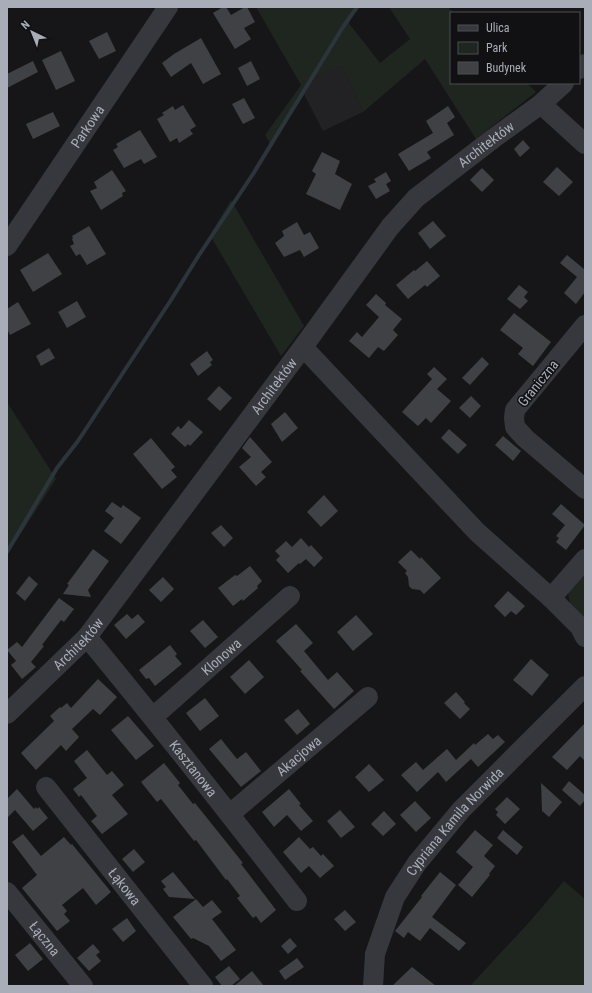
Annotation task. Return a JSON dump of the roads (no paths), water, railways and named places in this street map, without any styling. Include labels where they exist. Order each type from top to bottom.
[{"type":"street","name":"Parkowa","points":[[7,246],[168,7]]},
{"type":"street","name":"Architektów","points":[[7,714],[87,637],[303,347],[390,227],[416,198],[541,104],[563,84]]},
{"type":"street","points":[[541,104],[585,144]]},
{"type":"street","name":"Graniczna","points":[[585,325],[515,410],[514,418],[515,427],[525,438],[585,490]]},
{"type":"street","points":[[303,347],[477,532],[551,598],[580,627],[585,637]]},
{"type":"street","points":[[551,598],[585,559]]},
{"type":"street","name":"Klonowa","points":[[153,717],[290,596]]},
{"type":"street","name":"Kasztanowa","points":[[87,637],[230,814],[297,902]]},
{"type":"street","name":"Cypriana Kamila Norwida","points":[[373,986],[375,954],[395,897],[417,863],[461,810],[585,686]]},
{"type":"street","name":"Akacjowa","points":[[230,814],[368,698]]},
{"type":"street","name":"Łąkowa","points":[[46,787],[203,986]]},
{"type":"street","name":"Łączna","points":[[7,892],[83,986]]},
{"type":"waterway","points":[[7,552],[57,468],[78,441],[253,174],[343,27],[357,7]]}]
